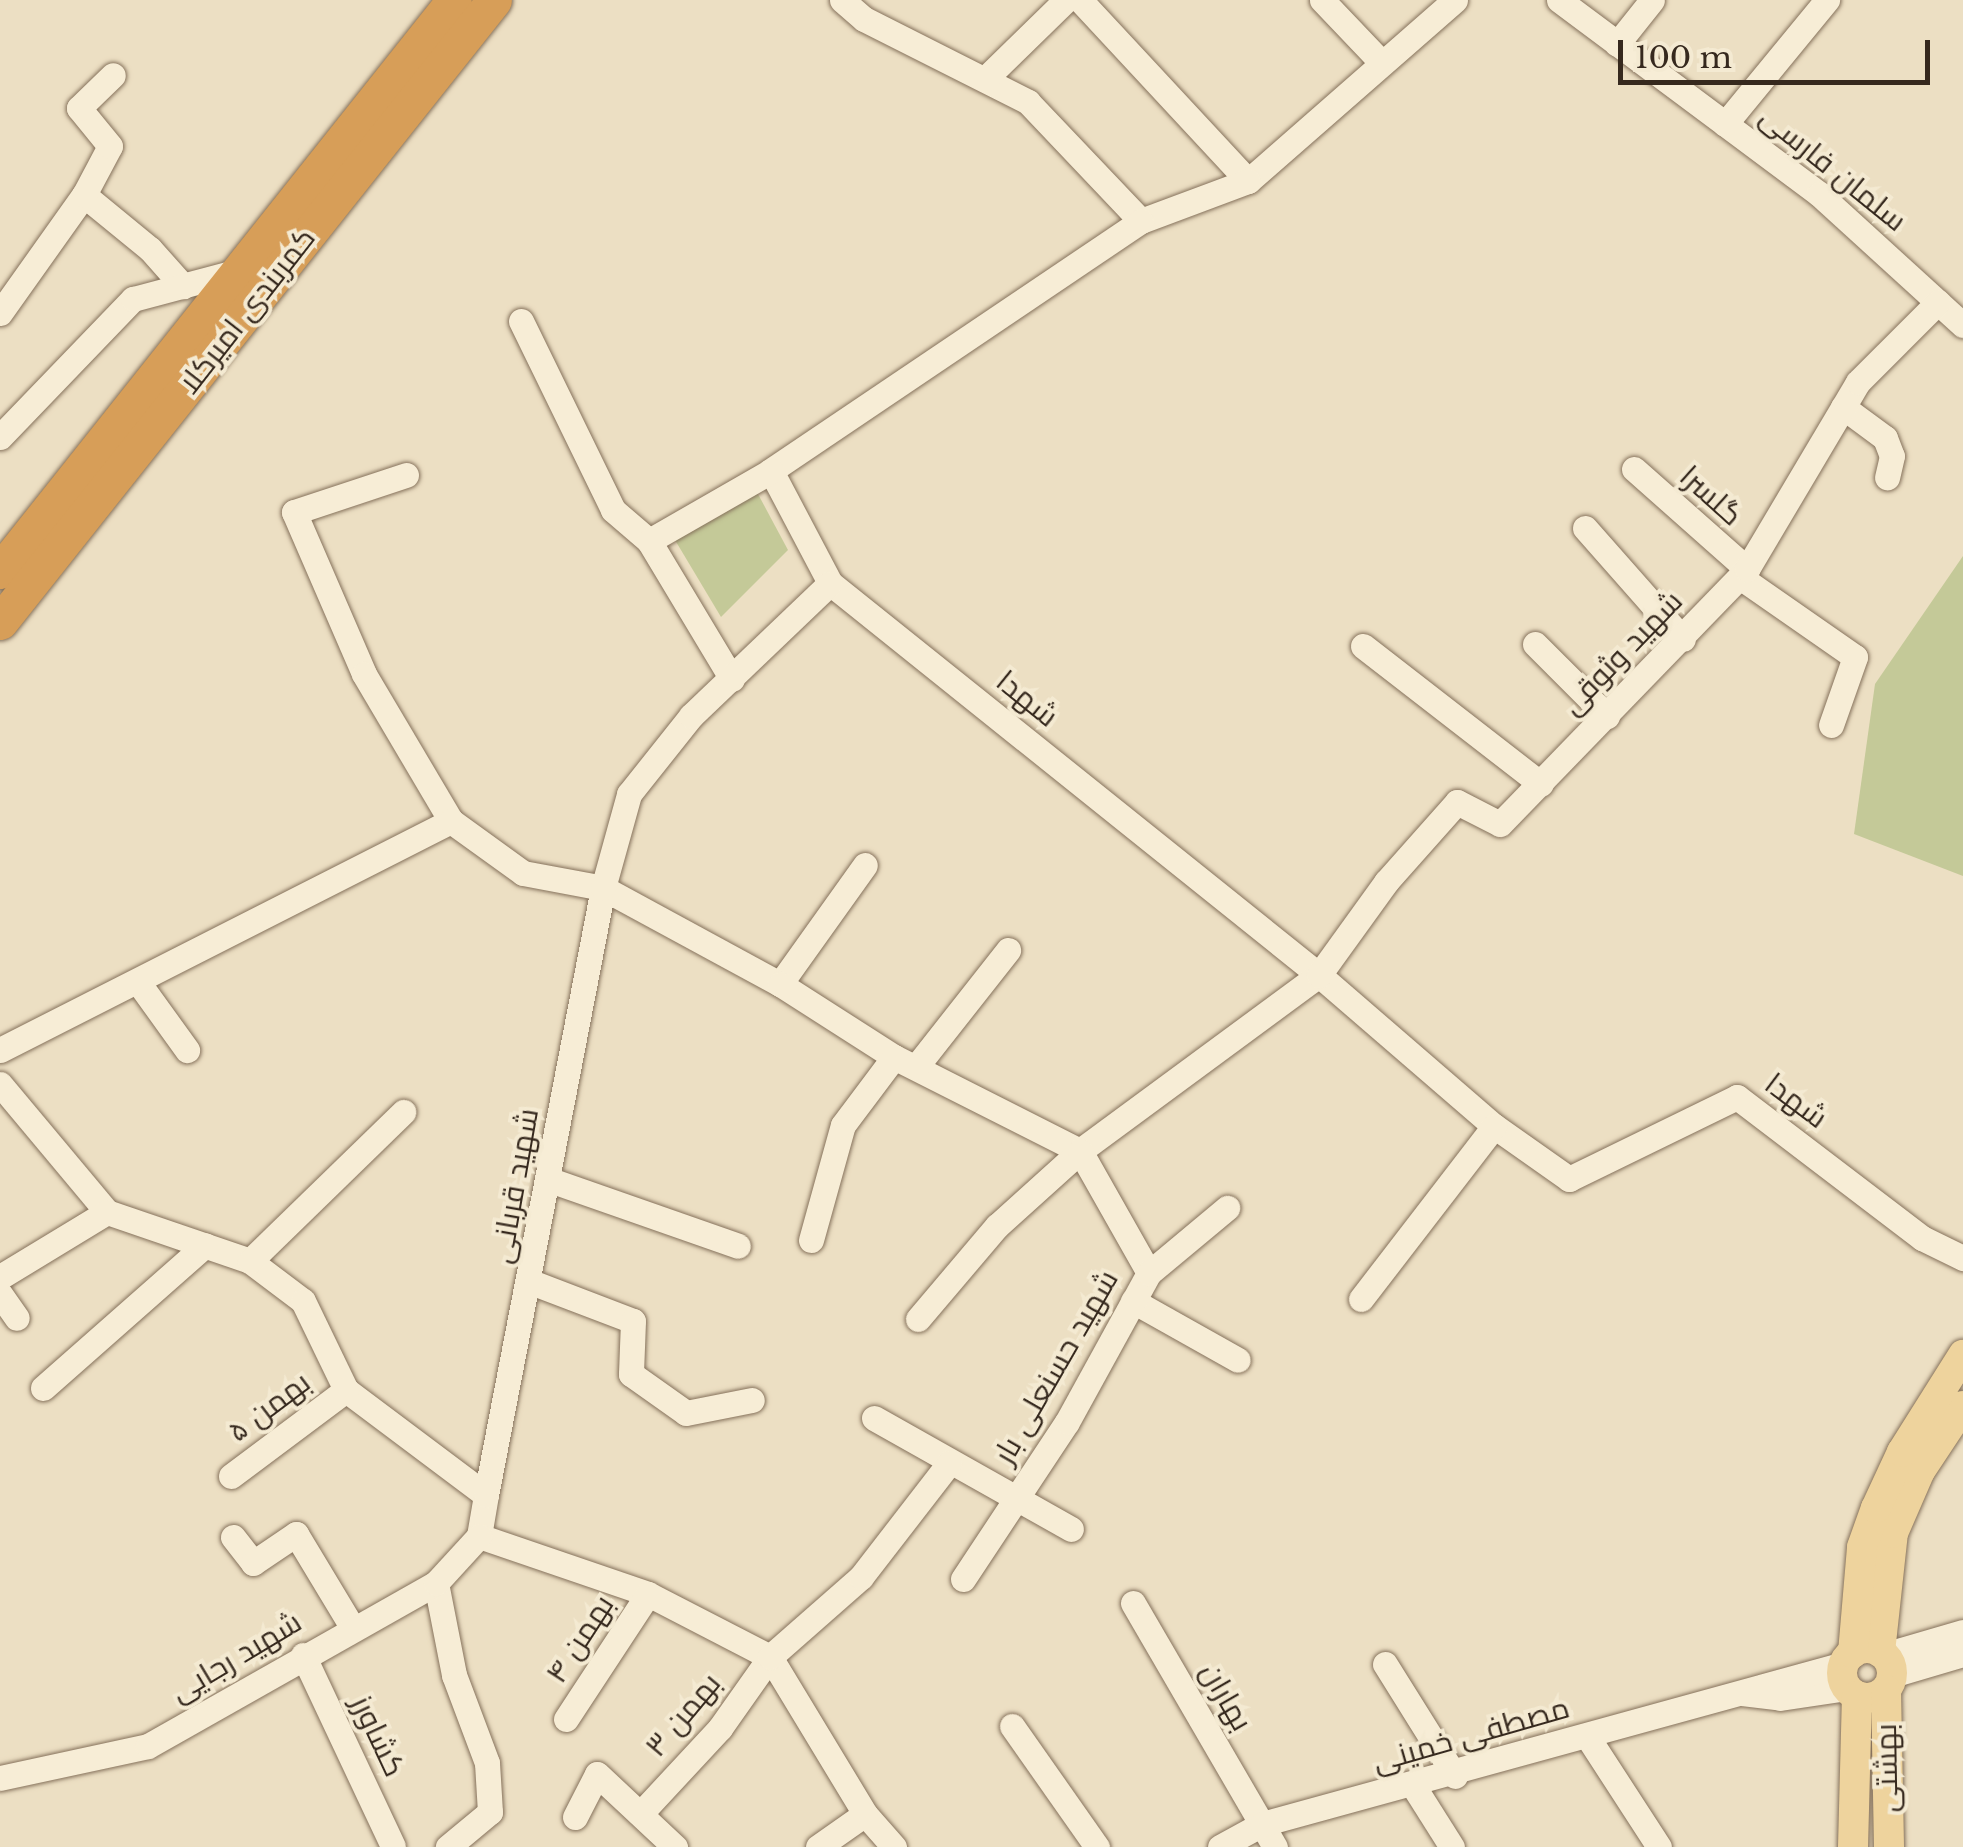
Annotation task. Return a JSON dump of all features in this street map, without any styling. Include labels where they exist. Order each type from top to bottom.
[{"type":"highway","name":"کمربندی امیرکلا","points":[[0,571],[454,0]]},
{"type":"highway","name":"کمربندی امیرکلا","points":[[0,622],[494,0]]},
{"type":"main road","points":[[1868,1672],[1862,1547],[1902,1452],[1963,1355]]},
{"type":"main road","points":[[1868,1672],[1893,1533],[1920,1471],[1963,1406]]},
{"type":"main road","name":"بهشتی","points":[[1853,1847],[1868,1672]]},
{"type":"main road","name":"بهشتی","points":[[1868,1672],[1889,1847]]},
{"type":"street","points":[[842,0],[864,20],[1028,102],[1141,221]]},
{"type":"street","points":[[986,78],[1066,0]]},
{"type":"street","points":[[1080,0],[1248,182]]},
{"type":"street","points":[[1322,0],[1382,63]]},
{"type":"street","points":[[649,541],[770,471],[1141,221],[1248,182],[1455,0]]},
{"type":"street","name":"سلمان فارسی","points":[[1559,0],[1819,194],[1963,324]]},
{"type":"street","points":[[1617,44],[1652,0]]},
{"type":"street","points":[[1725,124],[1827,0]]},
{"type":"street","points":[[0,312],[84,195],[110,146],[79,108],[113,76]]},
{"type":"street","points":[[84,195],[150,250],[182,286]]},
{"type":"street","points":[[0,437],[133,299],[238,272]]},
{"type":"street","name":"شهید وثوقی","points":[[1319,975],[1386,882],[1457,802],[1500,824],[1683,640],[1743,572],[1858,382],[1938,302]]},
{"type":"street","points":[[521,321],[612,510],[649,541],[732,679]]},
{"type":"street","points":[[1843,407],[1885,438],[1892,456],[1887,476]]},
{"type":"street","name":"گلسرا","points":[[1634,469],[1743,572],[1855,657],[1831,724]]},
{"type":"street","name":"شهدا","points":[[770,471],[830,583],[1319,975],[1494,1126],[1570,1179],[1736,1097],[1922,1238],[1963,1258]]},
{"type":"street","points":[[406,475],[294,512],[364,674],[451,821],[523,873],[603,888],[780,984],[905,1062],[1080,1152],[1148,1272]]},
{"type":"street","points":[[1585,528],[1683,640]]},
{"type":"street","name":"شهید قربانی","points":[[479,1536],[531,1282],[603,888],[629,794],[691,716],[830,583]]},
{"type":"street","points":[[1535,644],[1607,716]]},
{"type":"street","points":[[1363,646],[1540,784]]},
{"type":"street","points":[[0,1050],[451,821]]},
{"type":"street","points":[[780,984],[865,865]]},
{"type":"street","points":[[811,1240],[843,1125],[1008,950]]},
{"type":"street","points":[[918,1319],[997,1226],[1080,1152],[1319,975]]},
{"type":"street","points":[[138,982],[187,1050]]},
{"type":"street","points":[[0,1084],[107,1212],[250,1260],[303,1302],[346,1390],[486,1495]]},
{"type":"street","points":[[250,1260],[403,1112]]},
{"type":"street","points":[[1361,1300],[1494,1126]]},
{"type":"street","points":[[550,1180],[738,1246]]},
{"type":"street","name":"شهید حسنعلی بار","points":[[963,1579],[1016,1498],[1148,1272],[1227,1208]]},
{"type":"street","points":[[0,1276],[107,1212]]},
{"type":"street","points":[[1922,1238],[1963,1282]]},
{"type":"street","points":[[43,1388],[206,1246]]},
{"type":"street","points":[[531,1282],[633,1320],[631,1374],[686,1414],[752,1400]]},
{"type":"street","points":[[0,1294],[17,1318]]},
{"type":"street","points":[[1133,1301],[1238,1360]]},
{"type":"street","name":"بهمن ۵","points":[[231,1476],[346,1390]]},
{"type":"street","points":[[874,1418],[1071,1529]]},
{"type":"street","name":"بهمن ۳","points":[[642,1812],[720,1728],[770,1656],[861,1577],[950,1462]]},
{"type":"street","points":[[233,1536],[254,1563],[296,1534],[352,1627]]},
{"type":"street","points":[[479,1536],[648,1594],[770,1656],[864,1814],[894,1847]]},
{"type":"street","name":"شهید رجایی","points":[[0,1778],[148,1746],[436,1582],[479,1536]]},
{"type":"street","points":[[436,1582],[454,1674],[488,1764],[490,1812],[448,1847]]},
{"type":"street","name":"بهمن ۴","points":[[566,1718],[648,1594]]},
{"type":"street","name":"بهاران","points":[[1133,1603],[1269,1836]]},
{"type":"street","name":"مصطفی خمینی","points":[[1868,1672],[1963,1632]]},
{"type":"street","name":"مصطفی خمینی","points":[[1220,1847],[1269,1836],[1414,1787],[1742,1693],[1963,1654]]},
{"type":"street","name":"کشاورز","points":[[303,1655],[394,1846]]},
{"type":"street","points":[[1384,1664],[1456,1776]]},
{"type":"street","points":[[1012,1726],[1097,1847]]},
{"type":"street","points":[[1587,1736],[1659,1847]]},
{"type":"street","points":[[575,1817],[598,1774],[676,1847]]},
{"type":"street","points":[[1414,1787],[1452,1847]]},
{"type":"street","points":[[818,1847],[864,1814]]},
{"type":"green space","points":[[751,481],[788,550],[721,617],[666,525]]},
{"type":"green space","points":[[1963,556],[1963,876],[1854,834],[1875,684]]}]
